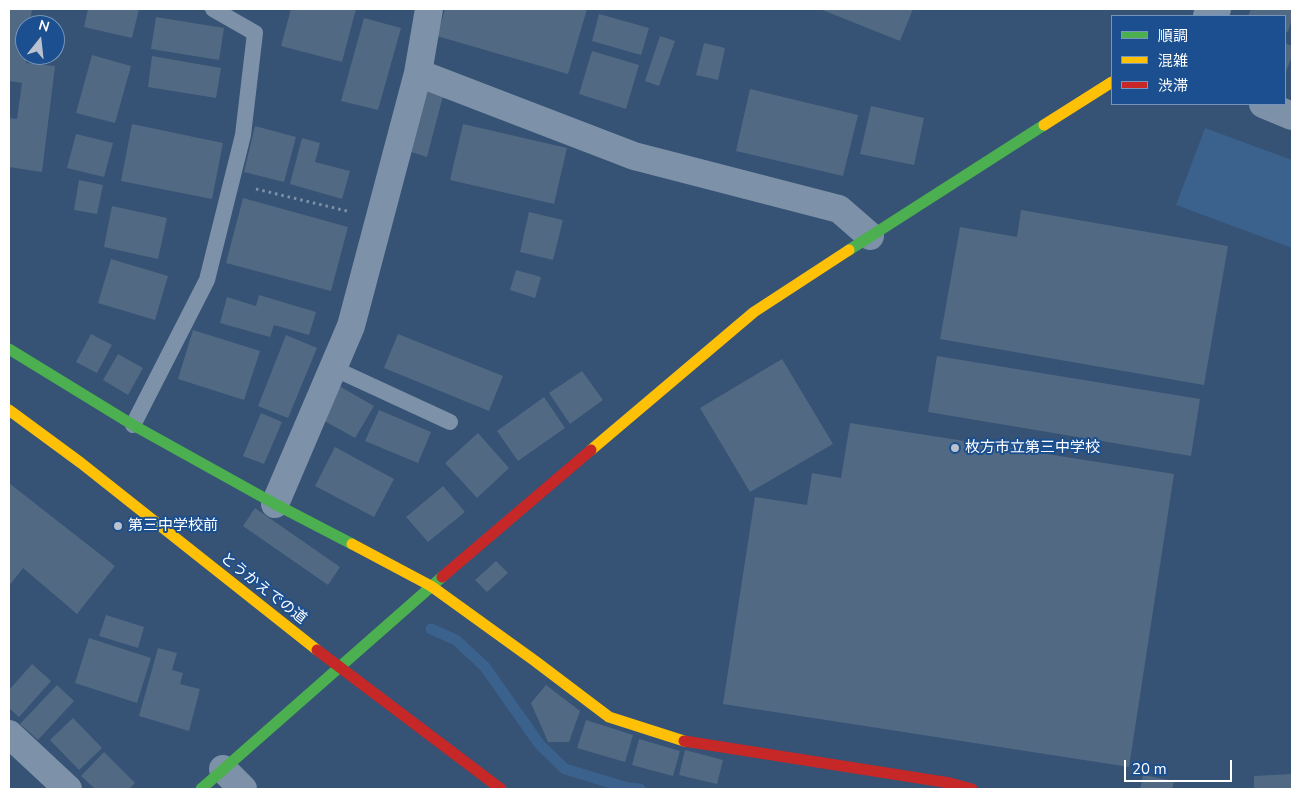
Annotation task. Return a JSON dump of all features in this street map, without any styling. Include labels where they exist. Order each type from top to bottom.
[{"type":"street","points":[[275,504],[351,326],[418,72],[429,9]]},
{"type":"street","points":[[418,72],[634,156],[839,209],[870,236]]},
{"type":"street","points":[[201,789],[431,586],[754,312],[1111,83]]},
{"type":"street","points":[[1265,105],[1292,116]]},
{"type":"street","points":[[9,349],[133,425],[275,504],[431,586],[609,717],[678,740],[950,783],[972,789]]},
{"type":"street","name":"とうかえでの道","points":[[9,410],[89,470],[339,668],[501,789]]},
{"type":"street","points":[[9,734],[68,789]]},
{"type":"street","points":[[223,769],[243,789]]},
{"type":"lane","points":[[133,425],[207,280],[243,135],[255,33],[212,9]]},
{"type":"lane","points":[[333,368],[450,422]]},
{"type":"path","points":[[232,183],[379,219]]},
{"type":"water","points":[[1205,128],[1292,160],[1292,248],[1176,205]]},
{"type":"building","points":[[9,9],[32,9],[31,15],[15,15],[15,65],[55,66],[42,172],[9,167],[9,118],[17,119],[22,83],[9,81]]},
{"type":"building","points":[[88,9],[139,9],[132,38],[84,27]]},
{"type":"building","points":[[291,9],[356,9],[342,62],[281,46]]},
{"type":"building","points":[[445,9],[587,9],[568,74],[437,36]]},
{"type":"building","points":[[820,9],[913,9],[900,41]]},
{"type":"building","points":[[1251,9],[1292,9],[1292,18],[1288,32],[1286,31],[1286,15],[1248,15]]},
{"type":"building","points":[[599,14],[649,28],[641,55],[592,41]]},
{"type":"building","points":[[156,17],[224,28],[219,60],[151,49]]},
{"type":"building","points":[[364,18],[401,28],[378,110],[341,101]]},
{"type":"building","points":[[660,36],[675,41],[659,86],[645,81]]},
{"type":"building","points":[[704,43],[725,48],[718,80],[696,75]]},
{"type":"building","points":[[1286,43],[1292,46],[1292,56],[1286,71]]},
{"type":"building","points":[[592,51],[639,65],[626,109],[579,94]]},
{"type":"building","points":[[92,55],[131,66],[115,123],[76,113]]},
{"type":"building","points":[[152,56],[221,68],[216,98],[148,87]]},
{"type":"building","points":[[750,89],[858,115],[843,176],[736,151]]},
{"type":"building","points":[[421,90],[443,96],[427,157],[405,150]]},
{"type":"building","points":[[871,106],[924,118],[914,165],[860,154]]},
{"type":"building","points":[[132,124],[223,143],[212,199],[121,181]]},
{"type":"building","points":[[463,124],[567,148],[554,204],[450,180]]},
{"type":"building","points":[[255,126],[296,137],[284,182],[244,172]]},
{"type":"building","points":[[76,134],[113,143],[104,177],[67,168]]},
{"type":"building","points":[[302,138],[320,143],[315,162],[350,171],[342,199],[290,184]]},
{"type":"building","points":[[79,180],[103,185],[97,214],[74,210]]},
{"type":"building","points":[[243,198],[348,227],[331,291],[226,263]]},
{"type":"building","points":[[112,206],[167,218],[158,259],[104,247]]},
{"type":"building","points":[[1021,210],[1228,246],[1204,385],[940,339],[960,227],[1017,237]]},
{"type":"building","points":[[529,212],[563,220],[553,260],[520,252]]},
{"type":"building","points":[[111,259],[168,276],[155,320],[98,303]]},
{"type":"building","points":[[516,270],[541,277],[535,298],[510,290]]},
{"type":"building","points":[[259,295],[316,312],[309,335],[274,325],[270,337],[220,323],[227,297],[256,306]]},
{"type":"building","points":[[193,330],[260,351],[244,400],[178,379]]},
{"type":"building","points":[[91,334],[112,345],[97,373],[76,362]]},
{"type":"building","points":[[398,334],[503,376],[489,411],[384,368]]},
{"type":"building","points":[[286,335],[317,348],[288,418],[258,406]]},
{"type":"building","points":[[118,354],[143,368],[128,395],[103,380]]},
{"type":"building","points":[[937,356],[1200,399],[1191,456],[928,412]]},
{"type":"building","points":[[782,359],[833,444],[750,492],[700,408]]},
{"type":"building","points":[[582,371],[603,400],[570,424],[549,393]]},
{"type":"building","points":[[339,386],[374,406],[355,438],[321,419]]},
{"type":"building","points":[[544,397],[565,428],[518,461],[497,431]]},
{"type":"building","points":[[379,410],[431,432],[418,463],[365,441]]},
{"type":"building","points":[[261,413],[282,422],[264,464],[243,456]]},
{"type":"building","points":[[850,423],[1174,474],[1129,767],[723,704],[755,497],[807,505],[812,473],[841,478]]},
{"type":"building","points":[[478,433],[509,468],[477,498],[445,463]]},
{"type":"building","points":[[335,447],[394,479],[374,517],[315,486]]},
{"type":"building","points":[[9,483],[115,566],[77,614],[23,568],[9,586]]},
{"type":"building","points":[[443,486],[465,512],[428,542],[406,517]]},
{"type":"building","points":[[255,508],[340,567],[328,585],[243,526]]},
{"type":"building","points":[[496,561],[508,573],[487,592],[475,580]]},
{"type":"building","points":[[106,615],[144,627],[138,648],[99,636]]},
{"type":"building","points":[[89,638],[151,658],[137,703],[75,683]]},
{"type":"building","points":[[158,648],[177,653],[172,670],[183,673],[180,684],[200,689],[189,731],[139,716]]},
{"type":"building","points":[[32,664],[51,681],[19,717],[9,708],[9,690]]},
{"type":"building","points":[[57,685],[74,701],[38,740],[20,724]]},
{"type":"building","points":[[546,685],[580,711],[569,742],[548,742],[531,703]]},
{"type":"building","points":[[73,718],[102,748],[79,770],[50,740]]},
{"type":"building","points":[[586,720],[633,735],[625,762],[577,748]]},
{"type":"building","points":[[639,739],[680,751],[673,776],[632,765]]},
{"type":"building","points":[[685,750],[723,760],[717,784],[679,775]]},
{"type":"building","points":[[104,752],[135,783],[129,789],[95,789],[81,776]]},
{"type":"building","points":[[1292,774],[1292,789],[1254,789],[1254,776]]},
{"type":"building","points":[[1143,775],[1174,781],[1172,789],[1140,789]]},
{"type":"waterway","points":[[431,629],[456,640],[485,667],[540,745],[565,769],[628,788],[640,789]]},
{"type":"traffic: fast","points":[[849,250],[1044,125]]},
{"type":"traffic: fast","points":[[9,349],[133,425],[275,504],[352,544]]},
{"type":"traffic: fast","points":[[201,789],[442,577]]},
{"type":"traffic: slow","points":[[1044,125],[1111,83]]},
{"type":"traffic: slow","points":[[591,450],[754,312],[849,250]]},
{"type":"traffic: slow","points":[[9,410],[81,463],[317,650]]},
{"type":"traffic: slow","points":[[352,544],[431,586],[609,717],[684,741]]},
{"type":"traffic: jam","points":[[442,577],[591,450]]},
{"type":"traffic: jam","points":[[317,650],[501,789]]},
{"type":"traffic: jam","points":[[684,741],[950,783],[972,789]]},
{"type":"place","name":"枚方市立第三中学校","points":[[955,448]]},
{"type":"place","name":"第三中学校前","points":[[118,526]]}]
